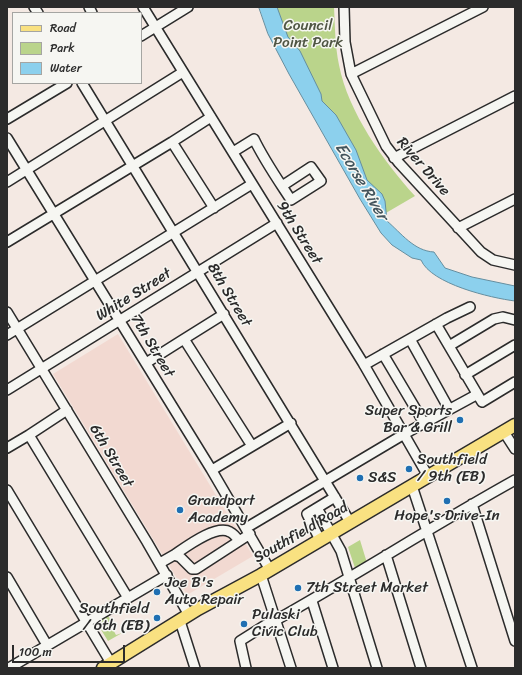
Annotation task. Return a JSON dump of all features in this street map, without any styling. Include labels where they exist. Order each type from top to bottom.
[{"type":"main road","name":"Southfield Road","points":[[107,665],[515,425]]},
{"type":"street","name":"9th Street","points":[[143,7],[364,365],[428,476]]},
{"type":"street","points":[[142,35],[188,7]]},
{"type":"street","name":"River Drive","points":[[344,7],[346,42],[351,74],[368,111],[394,158],[458,228],[488,258],[515,265]]},
{"type":"street","points":[[351,74],[483,7]]},
{"type":"street","points":[[7,182],[183,72]]},
{"type":"street","points":[[7,119],[65,84]]},
{"type":"street","name":"8th Street","points":[[83,84],[291,423],[350,522]]},
{"type":"street","points":[[394,158],[515,96]]},
{"type":"street","points":[[7,242],[211,117]]},
{"type":"street","name":"7th Street","points":[[7,138],[248,531],[266,572],[276,620],[291,668]]},
{"type":"street","points":[[233,152],[254,139],[282,186]]},
{"type":"street","points":[[172,142],[214,208]]},
{"type":"street","points":[[7,335],[252,184]]},
{"type":"street","points":[[458,228],[515,199]]},
{"type":"street","name":"White Street","points":[[7,390],[277,223]]},
{"type":"street","points":[[364,365],[436,324],[470,307]]},
{"type":"street","name":"6th Street","points":[[7,312],[167,575],[185,618],[195,668]]},
{"type":"street","points":[[146,363],[224,314]]},
{"type":"street","points":[[449,346],[494,319],[502,317],[515,320]]},
{"type":"street","points":[[436,324],[476,395],[482,402],[515,382]]},
{"type":"street","points":[[184,339],[252,446]]},
{"type":"street","points":[[410,339],[449,409]]},
{"type":"street","points":[[465,375],[515,346]]},
{"type":"street","points":[[383,354],[424,423]]},
{"type":"street","points":[[174,555],[180,557],[192,569],[196,569],[239,541],[248,531],[326,481],[424,423],[476,395]]},
{"type":"street","points":[[7,448],[67,410]]},
{"type":"street","points":[[212,470],[291,423]]},
{"type":"street","points":[[504,432],[515,449]]},
{"type":"street","points":[[29,435],[128,598]]},
{"type":"street","points":[[246,668],[240,641],[312,601],[386,555],[515,480]]},
{"type":"street","points":[[412,486],[428,530],[472,668]]},
{"type":"street","points":[[7,490],[86,622],[107,665]]},
{"type":"street","points":[[320,540],[307,514],[335,497]]},
{"type":"street","points":[[472,504],[515,641]]},
{"type":"street","points":[[317,508],[333,533],[341,550],[348,578],[377,668]]},
{"type":"street","points":[[160,563],[207,535],[221,530],[230,532],[239,541]]},
{"type":"street","points":[[386,555],[421,668]]},
{"type":"street","points":[[8,668],[167,575]]},
{"type":"street","points":[[7,577],[48,645]]},
{"type":"street","points":[[312,601],[333,668]]},
{"type":"shaded area","name":"Grandport Academy","points":[[118,334],[253,556],[187,595],[53,374]]},
{"type":"green space","name":"Council Point Park","points":[[264,7],[334,7],[335,36],[339,65],[350,101],[380,152],[391,168],[415,196],[379,217]]},
{"type":"green space","points":[[360,540],[367,563],[355,568],[348,547]]},
{"type":"green space","points":[[104,615],[108,616],[111,620],[109,622],[116,635],[122,633],[108,641],[95,620]]},
{"type":"water","name":"Ecorse River","points":[[259,7],[277,7],[288,37],[300,51],[321,94],[322,101],[336,115],[356,150],[367,180],[382,194],[385,201],[387,221],[414,245],[427,251],[434,252],[445,268],[472,277],[515,286],[515,301],[477,293],[449,283],[427,269],[421,260],[412,258],[392,245],[381,233],[289,74],[268,34]]},
{"type":"place","name":"Super Sports Bar & Grill","points":[[460,420]]},
{"type":"place","name":"Southfield / 9th (EB)","points":[[409,469]]},
{"type":"place","name":"S&S","points":[[360,478]]},
{"type":"place","name":"Hope's Drive-In","points":[[447,501]]},
{"type":"place","name":"Grandport Academy","points":[[180,510]]},
{"type":"place","name":"7th Street Market","points":[[298,588]]},
{"type":"place","name":"Joe B's Auto Repair","points":[[157,592]]},
{"type":"place","name":"Southfield / 6th (EB)","points":[[157,618]]},
{"type":"place","name":"Pulaski Civic Club","points":[[244,624]]}]
